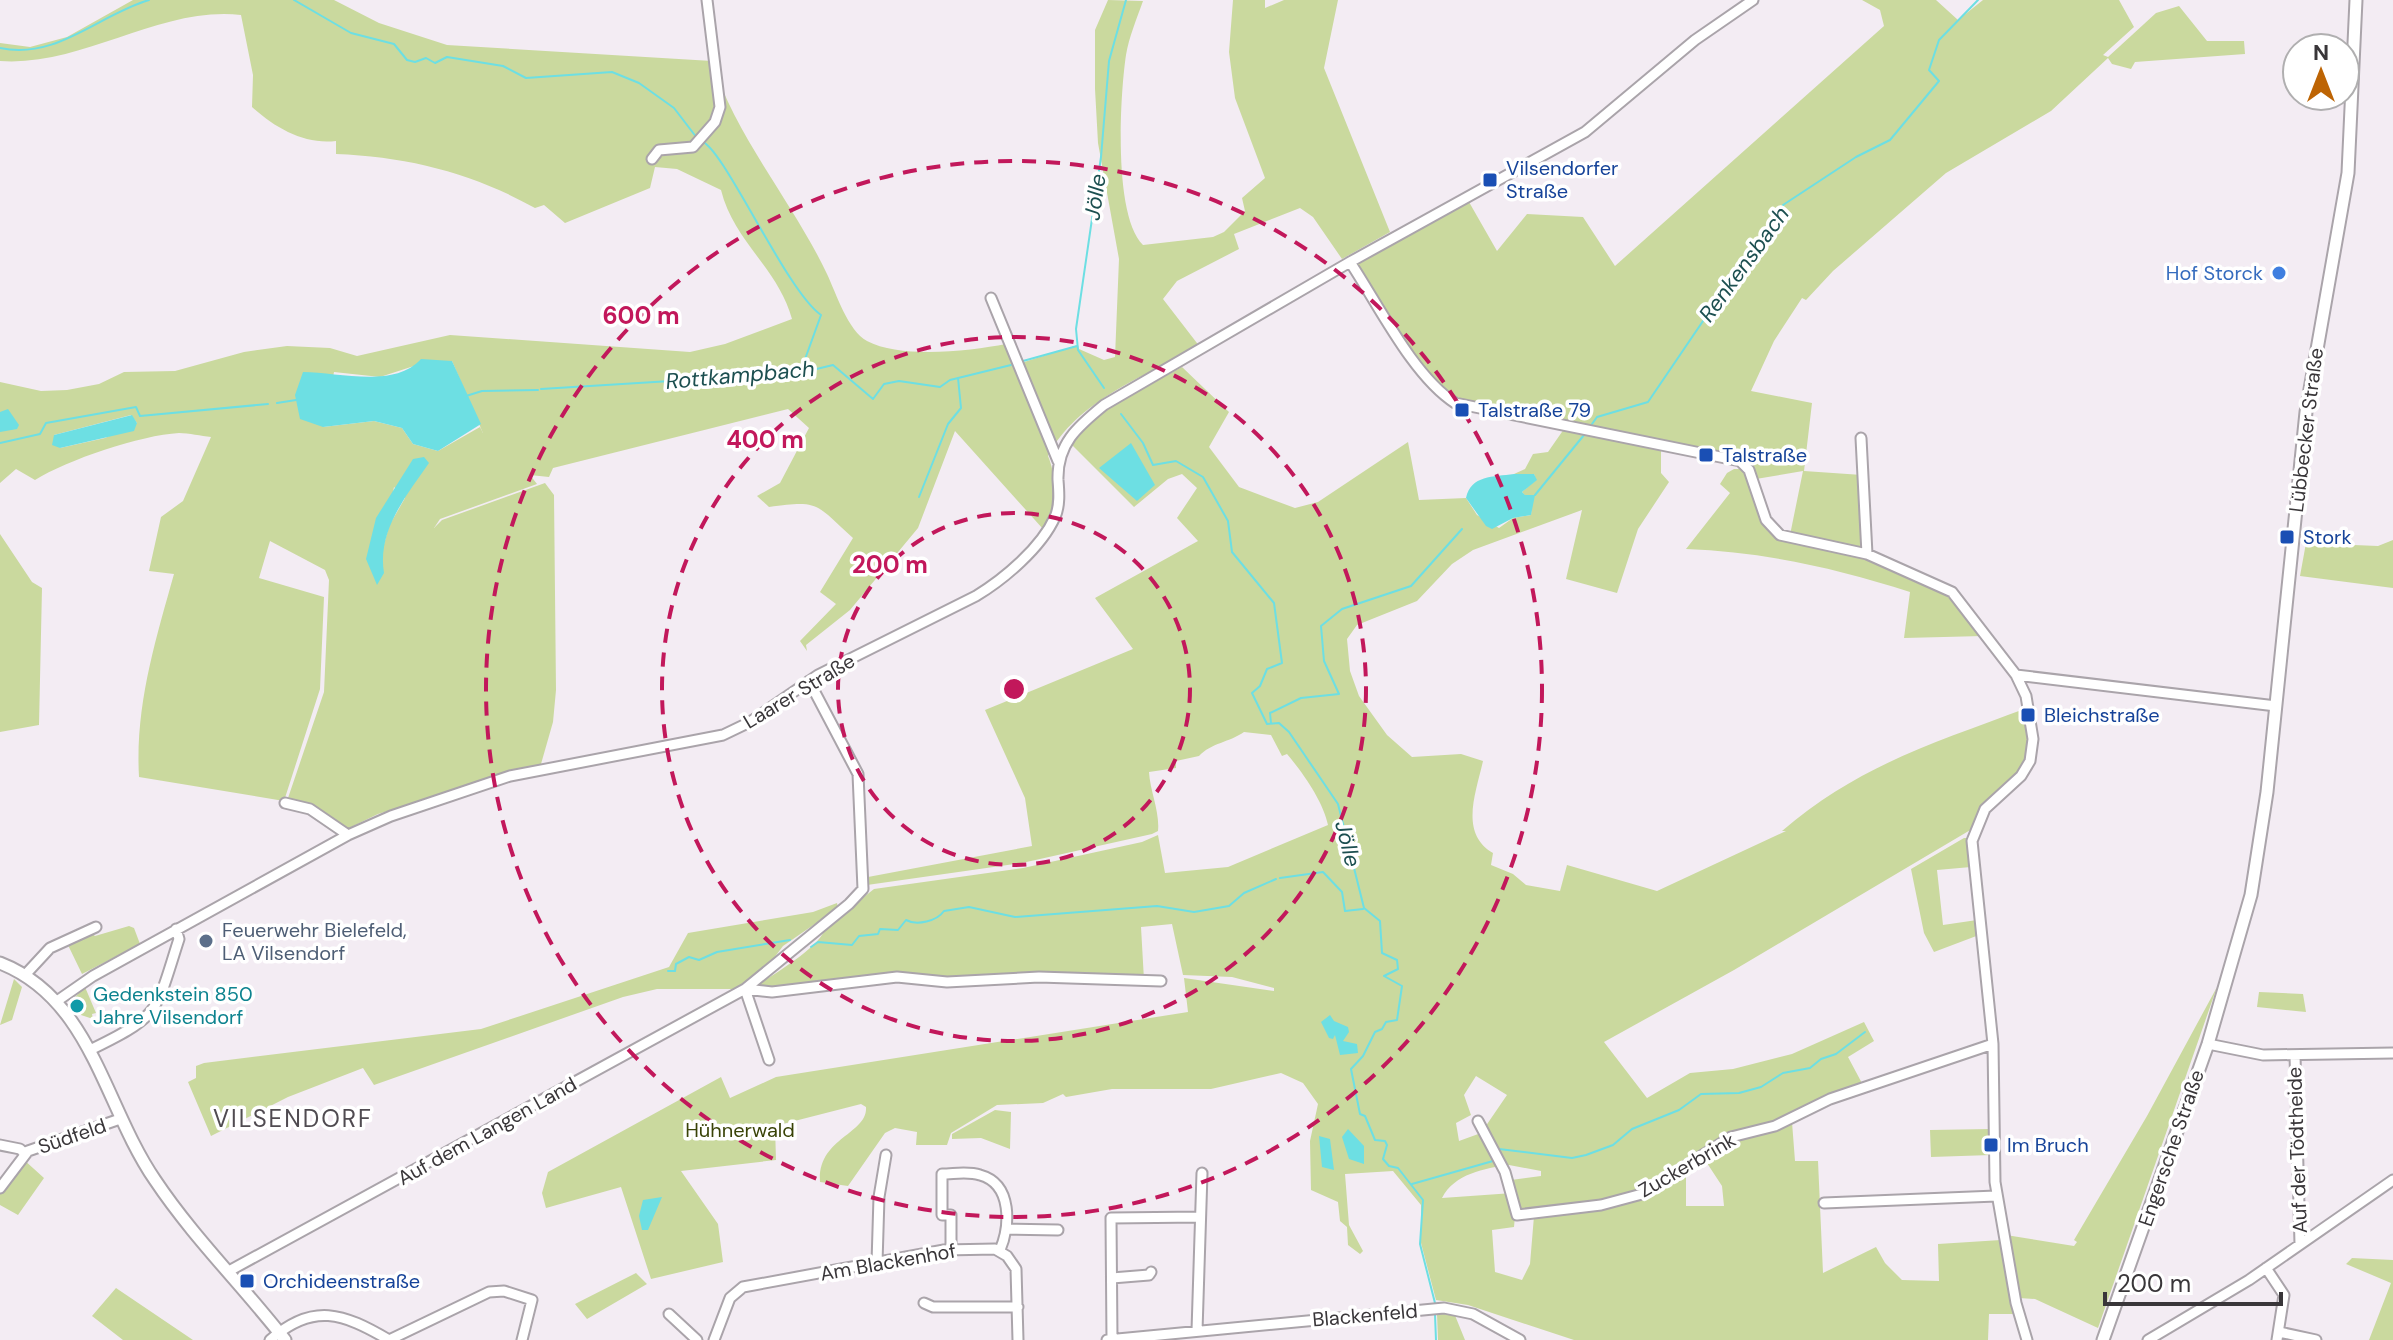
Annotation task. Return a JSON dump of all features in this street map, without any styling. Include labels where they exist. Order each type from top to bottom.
[{"type":"main road","name":"Lübbecker Straße","points":[[2236,955],[2260,846],[2306,412],[2348,173],[2356,0]]},
{"type":"main road","name":"Engersche Straße","points":[[2103,1340],[2208,1044],[2236,955]]},
{"type":"main road","points":[[0,963],[25,975],[57,1001],[90,1050],[120,1119],[161,1189],[229,1271],[278,1337]]},
{"type":"street","points":[[652,159],[659,150],[693,147],[715,122],[720,96],[707,0]]},
{"type":"street","points":[[1753,0],[1695,40],[1585,132],[1350,262],[1420,368],[1443,396],[1455,403],[1732,458],[1749,470],[1766,520],[1780,535],[1867,554],[1952,592],[2016,675],[2026,696],[2033,739],[2030,761],[2021,776],[1985,809],[1972,841],[1993,1044],[1996,1196],[2019,1318],[2027,1340]]},
{"type":"street","name":"Laarer Straße","points":[[57,1001],[93,976],[348,835],[391,816],[510,776],[723,735],[750,722],[809,681],[992,587],[1042,536],[1055,517],[1058,461],[1061,450],[1076,429],[1104,405],[1350,262]]},
{"type":"street","points":[[991,298],[1058,461]]},
{"type":"street","points":[[1861,438],[1867,554]]},
{"type":"street","points":[[2016,675],[2276,706]]},
{"type":"street","points":[[2026,696],[2039,679]]},
{"type":"street","name":"Auf dem Langen Land","points":[[229,1271],[745,989],[863,889],[858,774],[809,681]]},
{"type":"street","points":[[285,803],[310,809],[348,835]]},
{"type":"street","points":[[25,975],[50,948],[96,927]]},
{"type":"street","points":[[90,1050],[135,1028],[153,1013],[179,939],[176,929]]},
{"type":"street","points":[[769,1060],[745,989],[772,992],[897,977],[947,982],[1039,977],[1161,981]]},
{"type":"street","name":"Zuckerbrink","points":[[1478,1121],[1505,1172],[1517,1215],[1601,1205],[1655,1188],[1710,1148],[1731,1137],[1775,1126],[1830,1099],[1993,1044]]},
{"type":"street","points":[[2208,1044],[2263,1055],[2393,1053]]},
{"type":"street","name":"Auf der Tödtheide","points":[[2295,1055],[2300,1244]]},
{"type":"street","name":"Südfeld","points":[[0,1188],[24,1153],[120,1119]]},
{"type":"street","name":"Südfeld","points":[[0,1145],[20,1149],[24,1153]]},
{"type":"street","points":[[877,1263],[879,1197],[886,1155]]},
{"type":"street","points":[[951,1249],[951,1215],[942,1215],[942,1174],[975,1173],[987,1177],[1005,1202],[1008,1229],[1000,1250],[1015,1266],[1018,1340]]},
{"type":"street","points":[[1197,1331],[1202,1173]]},
{"type":"street","points":[[2148,1340],[2266,1268],[2393,1180]]},
{"type":"street","points":[[1824,1203],[1996,1196]]},
{"type":"street","points":[[1110,1340],[1111,1218],[1200,1217]]},
{"type":"street","points":[[1008,1229],[1058,1230]]},
{"type":"street","name":"Am Blackenhof","points":[[714,1340],[730,1298],[738,1289],[951,1249],[1000,1250]]},
{"type":"street","points":[[2266,1268],[2284,1295],[2278,1336],[2316,1340]]},
{"type":"street","points":[[1112,1278],[1149,1275],[1151,1272]]},
{"type":"street","points":[[278,1337],[297,1319],[323,1313],[389,1340],[489,1292],[504,1291],[532,1300],[522,1340]]},
{"type":"street","points":[[924,1303],[933,1307],[1018,1307]]},
{"type":"street","name":"Blackenfeld","points":[[1110,1340],[1444,1308],[1473,1314],[1520,1340]]},
{"type":"street","points":[[669,1314],[697,1340]]},
{"type":"green space","points":[[133,0],[334,0],[379,23],[447,45],[712,61],[735,116],[813,247],[843,311],[860,336],[881,347],[916,352],[955,351],[1006,344],[1021,363],[1078,345],[1079,349],[1104,360],[1115,357],[1119,259],[1098,143],[1095,89],[1095,30],[1108,0],[1143,1],[1126,55],[1121,154],[1127,209],[1133,230],[1143,245],[1213,237],[1224,232],[1245,211],[1242,198],[1265,178],[1235,98],[1229,52],[1233,0],[1265,0],[1265,8],[1284,0],[1338,0],[1324,68],[1390,232],[1342,259],[1313,217],[1300,208],[1234,234],[1239,249],[1177,281],[1163,299],[1200,347],[1115,391],[1095,404],[1060,437],[1048,456],[1054,493],[1051,512],[1043,529],[955,431],[918,528],[850,610],[806,645],[807,651],[800,641],[836,604],[820,592],[853,538],[816,507],[799,504],[769,507],[757,496],[780,483],[809,428],[788,409],[553,468],[549,477],[530,475],[537,484],[440,519],[434,528],[442,520],[545,483],[554,495],[556,690],[553,722],[541,764],[378,814],[347,829],[311,807],[287,801],[324,692],[329,580],[325,570],[270,541],[259,578],[324,597],[320,689],[284,801],[139,777],[143,699],[174,574],[149,571],[161,517],[183,501],[211,437],[179,433],[145,438],[85,457],[35,480],[16,469],[0,483],[0,382],[41,391],[67,390],[99,384],[124,372],[175,371],[244,352],[287,346],[330,348],[357,356],[450,335],[690,352],[725,344],[792,319],[777,285],[736,225],[721,190],[677,169],[655,167],[650,188],[565,223],[544,205],[535,208],[464,176],[414,163],[336,154],[336,141],[302,138],[270,122],[252,107],[253,75],[241,15],[180,19],[61,55],[0,61],[0,43],[30,47],[67,37]],"holes":[[[452,361],[483,433],[480,427],[438,451],[413,444],[402,428],[374,421],[323,427],[334,372],[380,377],[414,366]],[[131,415],[137,423],[105,438],[60,448],[54,435]],[[394,487],[405,498],[389,526],[381,555]]]},
{"type":"green space","points":[[1862,0],[1936,0],[1958,20],[1983,0],[2119,0],[2134,27],[2103,55],[2108,57],[2156,13],[2179,6],[2207,41],[2244,41],[2245,54],[2135,62],[2131,69],[2112,64],[2108,58],[2051,111],[1946,173],[1833,271],[1806,300],[1802,298],[1774,341],[1751,391],[1812,403],[1804,471],[1862,475],[1862,548],[1790,535],[1803,471],[1756,479],[1746,453],[1740,456],[1631,438],[1494,409],[1443,389],[1418,362],[1356,265],[1469,202],[1497,251],[1527,214],[1583,217],[1615,266],[1884,26],[1880,10]]},
{"type":"green space","name":"Hühnerwald","points":[[1182,367],[1229,412],[1209,447],[1239,487],[1295,508],[1318,502],[1408,442],[1419,500],[1466,498],[1477,515],[1499,528],[1513,518],[1531,515],[1532,504],[1522,492],[1536,480],[1534,474],[1514,474],[1525,469],[1533,454],[1548,452],[1564,429],[1661,448],[1661,473],[1669,482],[1638,529],[1617,593],[1566,579],[1582,510],[1473,550],[1452,564],[1417,601],[1357,625],[1347,639],[1350,671],[1359,696],[1387,735],[1412,757],[1461,754],[1483,761],[1474,799],[1476,835],[1493,853],[1491,865],[1513,874],[1526,885],[1560,891],[1567,865],[1657,891],[1786,831],[1782,831],[1811,808],[1869,772],[1929,745],[2027,708],[2030,746],[2026,759],[2012,780],[1977,817],[1972,829],[1734,970],[1604,1042],[1647,1098],[1690,1073],[1733,1069],[1792,1054],[1864,1022],[1874,1041],[1848,1057],[1864,1087],[1792,1122],[1795,1161],[1818,1161],[1823,1273],[1876,1247],[1885,1263],[1902,1280],[1939,1281],[1938,1244],[2001,1240],[2015,1314],[1989,1314],[1988,1340],[1574,1340],[1468,1305],[1436,1300],[1421,1243],[1421,1205],[1393,1171],[1345,1174],[1349,1225],[1363,1251],[1360,1254],[1348,1245],[1347,1227],[1340,1221],[1338,1202],[1311,1190],[1310,1141],[1318,1104],[1303,1083],[1281,1073],[1211,1089],[1112,1089],[1066,1097],[1063,1094],[1043,1103],[997,1105],[951,1133],[947,1145],[916,1145],[917,1132],[895,1128],[885,1133],[848,1186],[820,1182],[821,1167],[834,1146],[859,1124],[866,1107],[861,1104],[775,1126],[776,1160],[681,1171],[718,1224],[723,1262],[651,1279],[621,1187],[546,1208],[542,1193],[548,1172],[721,1077],[730,1098],[776,1077],[1188,1012],[1184,978],[1274,991],[1274,988],[1232,977],[1183,975],[1172,924],[1141,927],[1144,980],[963,981],[897,976],[754,988],[806,952],[826,927],[874,889],[1023,868],[1142,842],[1158,835],[1165,873],[1228,867],[1328,825],[1312,788],[1287,754],[1282,756],[1271,735],[1244,732],[1199,756],[1176,761],[1176,768],[1149,772],[1158,824],[1158,831],[1152,834],[1022,863],[867,885],[868,877],[1032,846],[1025,798],[985,710],[1133,649],[1095,598],[1198,541],[1177,518],[1197,488],[1182,474],[1168,479],[1134,507],[1069,442],[1099,413]],"holes":[[[1476,1076],[1507,1095],[1481,1133],[1459,1141],[1456,1123],[1471,1115],[1464,1095]],[[1703,1157],[1722,1186],[1724,1206],[1686,1206],[1686,1168]],[[1509,1165],[1541,1171],[1541,1176],[1511,1180],[1513,1193],[1442,1198],[1454,1183],[1480,1170]],[[1515,1216],[1534,1216],[1530,1264],[1522,1280],[1495,1272],[1492,1230],[1514,1227]]]},
{"type":"green space","points":[[1734,469],[1743,469],[1774,534],[1790,542],[1870,560],[1933,585],[1950,596],[1983,636],[1904,638],[1910,592],[1800,563],[1686,549],[1730,493],[1720,484]]},
{"type":"green space","points":[[0,534],[32,582],[42,588],[39,725],[0,732]]},
{"type":"green space","points":[[2393,540],[2393,588],[2300,576],[2306,543],[2378,546]]},
{"type":"green space","points":[[1969,838],[1971,867],[1937,870],[1943,925],[1977,920],[1979,935],[1934,952],[1924,933],[1911,869]]},
{"type":"green space","points":[[837,903],[838,908],[783,946],[768,966],[741,989],[657,989],[623,997],[374,1085],[363,1068],[288,1097],[211,1136],[188,1082],[196,1078],[196,1066],[204,1063],[481,1029],[669,967],[688,933],[813,912]]},
{"type":"green space","points":[[129,926],[134,928],[140,944],[82,974],[67,943],[89,931],[95,936]]},
{"type":"green space","points":[[14,979],[22,987],[12,1020],[0,1025]]},
{"type":"green space","points":[[85,987],[96,1013],[92,1014],[93,1019],[78,1014],[71,1007],[73,999]]},
{"type":"green space","points":[[2217,987],[2098,1328],[2035,1299],[2019,1298],[2006,1235],[2074,1246],[2077,1242],[2074,1240],[2147,1116]]},
{"type":"green space","points":[[2259,992],[2303,994],[2306,1012],[2257,1007]]},
{"type":"green space","points":[[995,1110],[1011,1112],[1010,1149],[981,1138],[952,1139],[952,1134]]},
{"type":"green space","points":[[1991,1129],[1991,1155],[1931,1157],[1930,1130]]},
{"type":"green space","points":[[23,1159],[44,1178],[18,1215],[0,1205],[0,1193]]},
{"type":"green space","points":[[2352,1258],[2393,1260],[2393,1340],[2369,1340],[2391,1283],[2346,1264]]},
{"type":"green space","points":[[636,1273],[647,1284],[587,1319],[575,1304]]},
{"type":"green space","points":[[116,1288],[193,1340],[123,1340],[92,1316]]},
{"type":"green space","points":[[1454,1313],[1465,1340],[1438,1340],[1437,1314]]},
{"type":"water","points":[[421,359],[452,361],[481,424],[438,451],[413,444],[402,428],[374,421],[323,427],[300,419],[295,395],[303,372],[381,376],[396,374]]},
{"type":"water","points":[[8,409],[19,425],[17,429],[0,432],[0,412]]},
{"type":"water","points":[[132,415],[137,423],[134,431],[60,448],[52,445],[54,435]]},
{"type":"water","points":[[1131,443],[1155,485],[1137,501],[1099,468]]},
{"type":"water","points":[[424,457],[429,463],[389,528],[383,558],[384,573],[377,585],[366,559],[376,518],[413,459]]},
{"type":"water","points":[[1534,474],[1537,480],[1522,492],[1535,495],[1531,515],[1513,518],[1492,529],[1486,526],[1466,498],[1469,490],[1484,478]]},
{"type":"water","points":[[1330,1015],[1334,1021],[1348,1027],[1349,1032],[1343,1041],[1357,1044],[1358,1053],[1340,1055],[1335,1035],[1333,1039],[1329,1038],[1321,1022]]},
{"type":"water","points":[[1348,1129],[1364,1146],[1364,1164],[1349,1159],[1342,1137]]},
{"type":"water","points":[[1319,1136],[1330,1139],[1334,1170],[1322,1167]]},
{"type":"water","points":[[662,1197],[648,1230],[642,1230],[639,1216],[643,1200]]},
{"type":"waterway","points":[[0,48],[21,50],[59,42],[149,0]]},
{"type":"waterway","points":[[294,0],[351,33],[394,44],[407,60],[415,62],[426,58],[435,63],[447,57],[503,66],[526,78],[612,72],[639,83],[674,108],[697,138]]},
{"type":"waterway","name":"Jölle","points":[[1104,388],[1078,350],[1076,329],[1101,157],[1109,61],[1126,0]]},
{"type":"waterway","name":"Renkensbach","points":[[1592,424],[1597,417],[1648,402],[1758,240],[1781,215],[1783,205],[1856,157],[1890,140],[1939,81],[1929,70],[1939,40],[1978,0]]},
{"type":"waterway","points":[[701,141],[724,167],[791,278],[821,315],[800,373]]},
{"type":"waterway","name":"Rottkampbach","points":[[1023,361],[1077,346]]},
{"type":"waterway","name":"Rottkampbach","points":[[541,389],[800,373],[833,365],[873,399],[884,384],[899,381],[940,387],[950,380],[1011,365]]},
{"type":"waterway","points":[[919,497],[948,424],[961,408],[958,378]]},
{"type":"waterway","name":"Rottkampbach","points":[[466,396],[482,391],[538,390]]},
{"type":"waterway","name":"Rottkampbach","points":[[277,403],[296,400]]},
{"type":"waterway","name":"Rottkampbach","points":[[0,443],[40,434],[46,423],[136,407],[140,416],[268,404]]},
{"type":"waterway","name":"Jölle","points":[[1121,414],[1143,443],[1153,465],[1176,461],[1203,477],[1228,521],[1232,552],[1274,603],[1282,663],[1267,669],[1260,686],[1252,693],[1267,724],[1279,723],[1289,732],[1338,804],[1364,908],[1380,921],[1382,953],[1397,960],[1398,969],[1384,976],[1402,986],[1397,1020],[1386,1022],[1382,1029],[1375,1032],[1363,1056],[1351,1069],[1360,1114],[1365,1116],[1375,1140],[1385,1141],[1387,1145],[1383,1159],[1389,1166],[1398,1168],[1423,1200],[1420,1244],[1435,1303]]},
{"type":"waterway","name":"Renkensbach","points":[[1535,495],[1584,435]]},
{"type":"waterway","name":"Renkensbach","points":[[1271,723],[1270,713],[1301,698],[1339,694],[1324,661],[1321,626],[1342,609],[1411,586],[1462,529]]},
{"type":"waterway","points":[[1280,878],[1323,872],[1342,892],[1345,911],[1363,909]]},
{"type":"waterway","points":[[811,947],[818,942],[852,945],[859,936],[878,934],[880,929],[898,930],[906,920],[926,922],[944,911],[969,907],[1015,917],[1157,906],[1194,912],[1229,906],[1244,893],[1276,879]]},
{"type":"waterway","points":[[668,971],[675,971],[676,964],[689,957],[699,960],[717,952],[790,940]]},
{"type":"waterway","points":[[1499,1149],[1572,1158],[1586,1155],[1613,1145],[1632,1129],[1679,1110],[1701,1094],[1739,1093],[1761,1087],[1783,1073],[1810,1068],[1821,1059],[1836,1054],[1865,1032]]},
{"type":"waterway","points":[[1412,1184],[1493,1161]]},
{"type":"waterway","name":"Jölle","points":[[1435,1315],[1436,1340]]},
{"type":"place","name":"Vilsendorfer Straße","points":[[1490,180]]},
{"type":"place","name":"Hof Storck","points":[[2279,273]]},
{"type":"place","name":"Talstraße 79","points":[[1462,410]]},
{"type":"place","name":"Talstraße","points":[[1706,455]]},
{"type":"place","name":"Stork","points":[[2287,537]]},
{"type":"place","name":"Bleichstraße","points":[[2028,715]]},
{"type":"place","name":"Feuerwehr Bielefeld, LA Vilsendorf","points":[[206,941]]},
{"type":"place","name":"Gedenkstein 850 Jahre Vilsendorf","points":[[77,1006]]},
{"type":"place","name":"Im Bruch","points":[[1991,1145]]},
{"type":"place","name":"Orchideenstraße","points":[[247,1281]]},
{"type":"district","name":"VILSENDORF","points":[[293,1118]]}]
